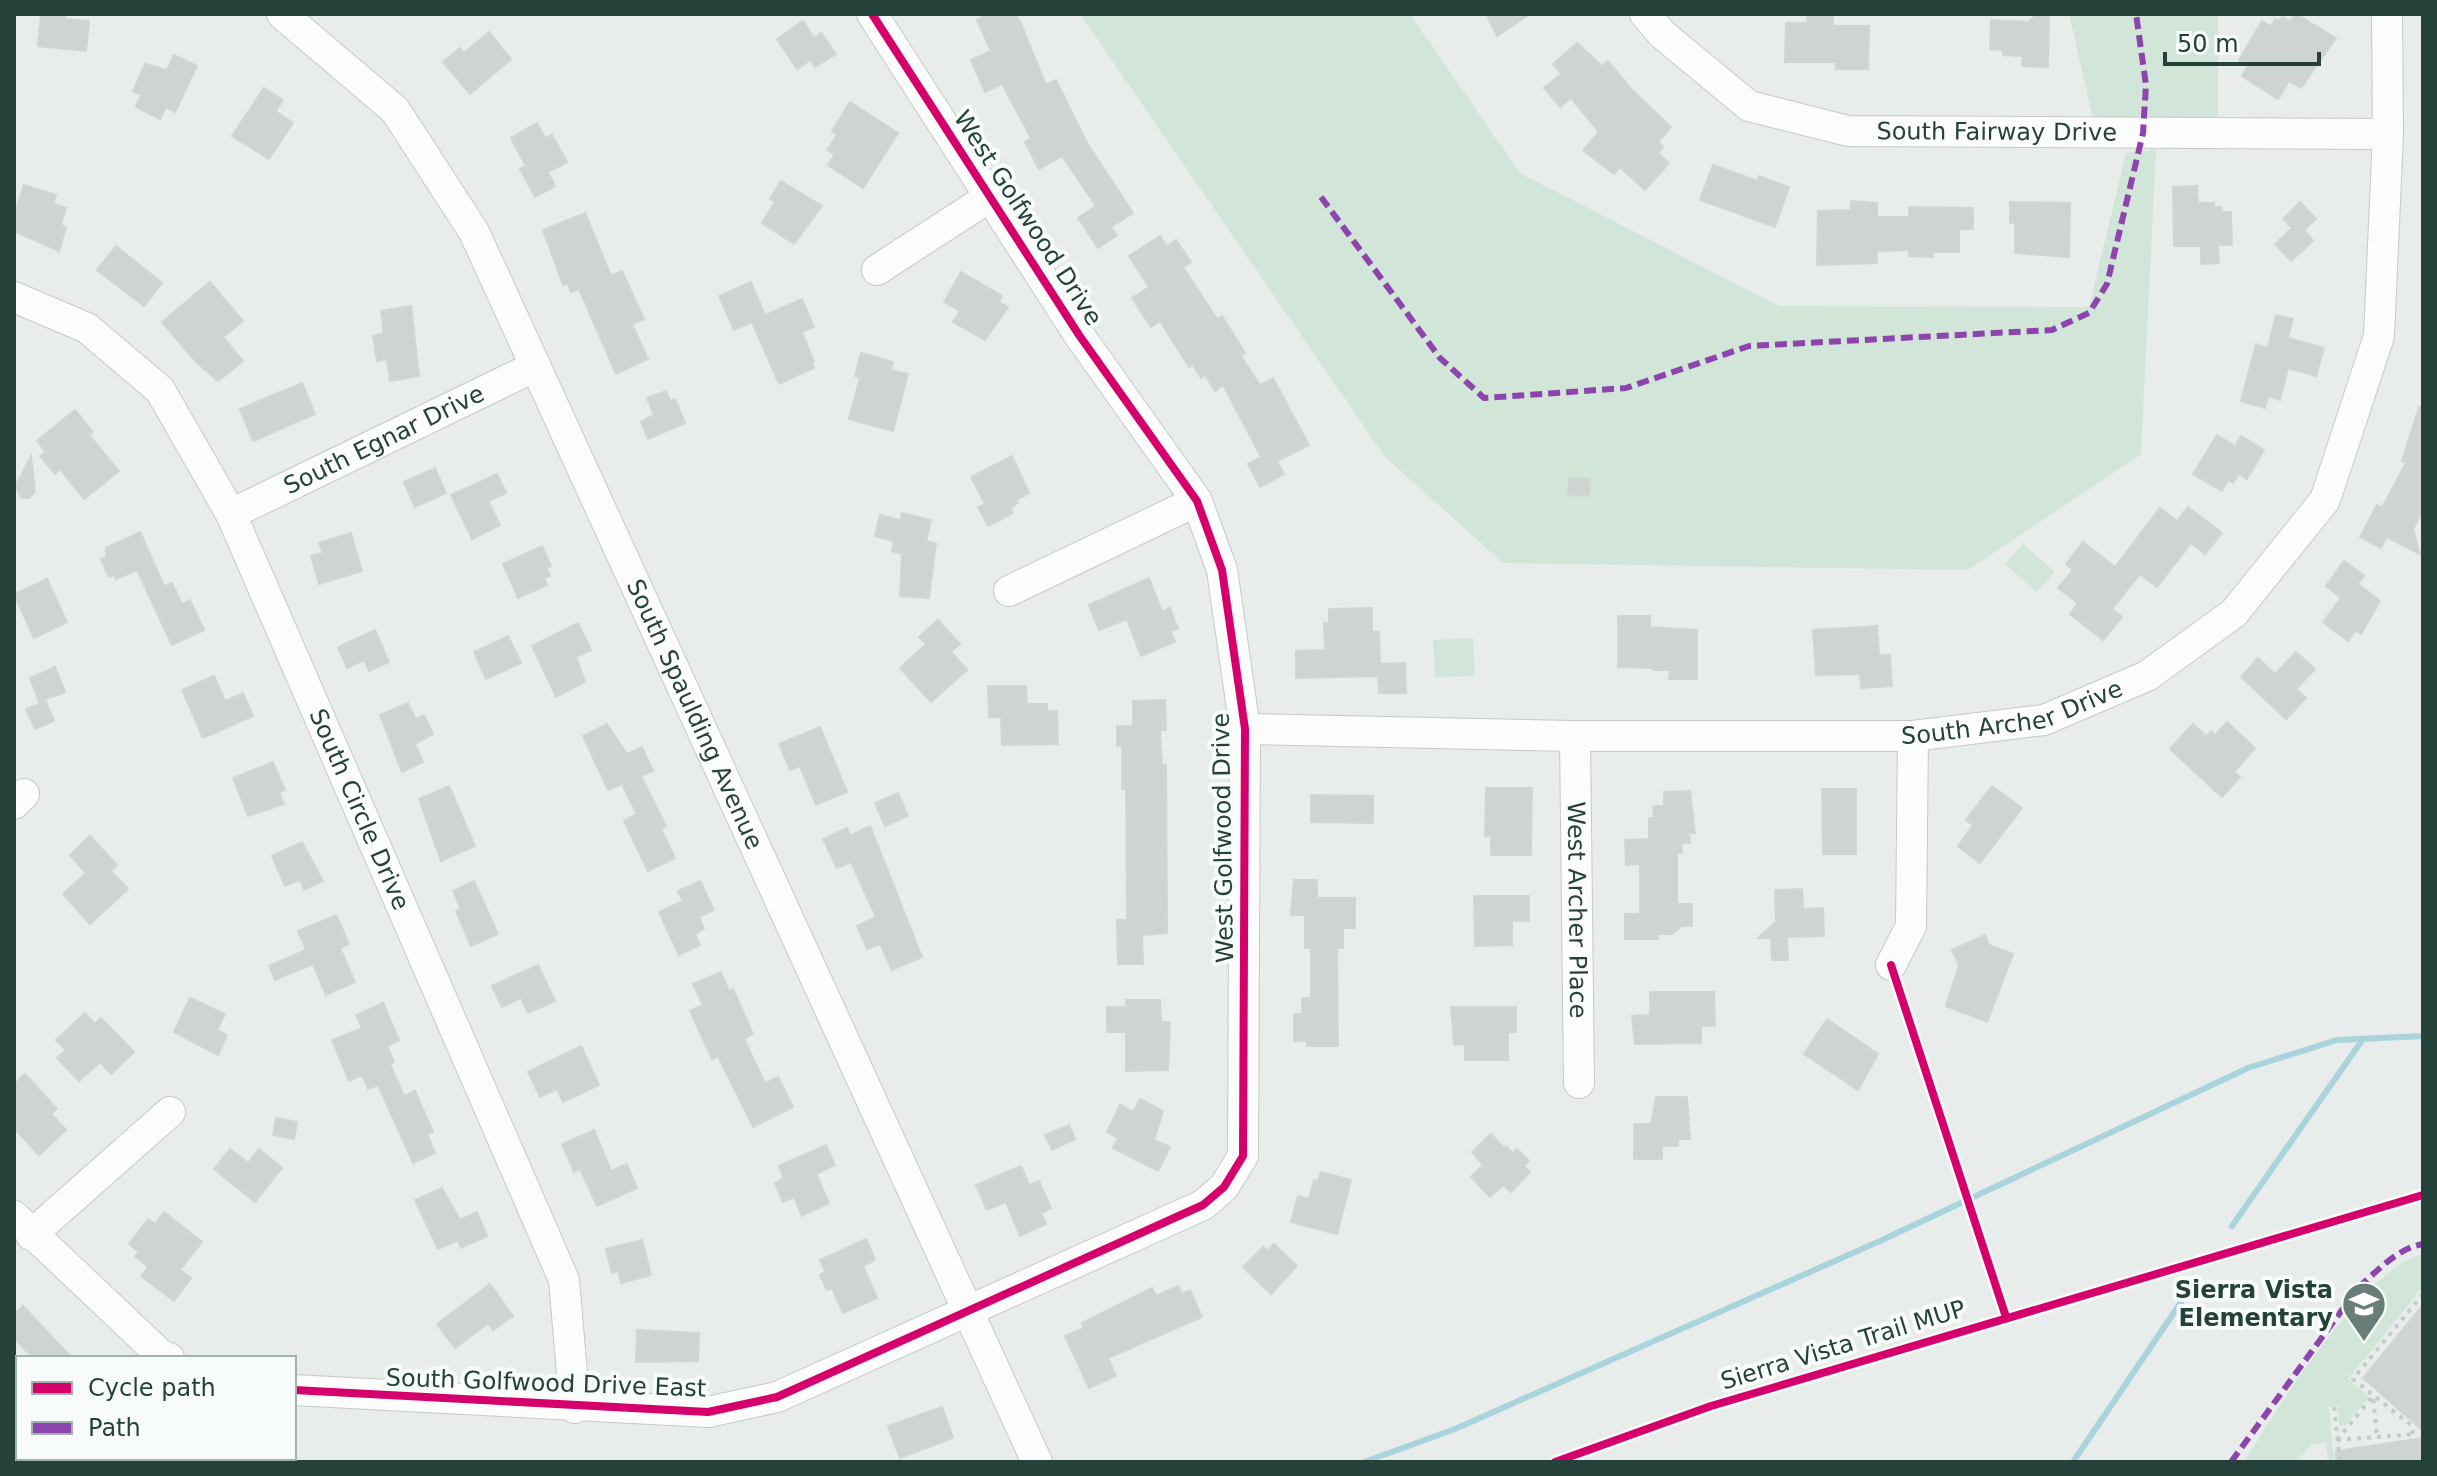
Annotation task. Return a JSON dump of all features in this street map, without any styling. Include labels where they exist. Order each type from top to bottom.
[{"type":"street","name":"South Spaulding Avenue","points":[[282,14],[395,110],[474,232],[1037,1462]]},
{"type":"street","name":"West Golfwood Drive","points":[[872,14],[1079,335],[1197,501],[1222,570],[1245,729],[1243,1156],[1224,1187],[1203,1205],[968,1311]]},
{"type":"street","name":"South Fairway Drive","points":[[1645,14],[1662,34],[1749,106],[1848,131],[2388,134]]},
{"type":"street","name":"South Archer Drive","points":[[1245,729],[1575,736],[1913,736],[2044,720],[2147,676],[2234,613],[2325,500],[2379,336],[2388,134],[2387,14]]},
{"type":"street","points":[[877,270],[991,196]]},
{"type":"street","name":"South Circle Drive","points":[[14,297],[87,328],[160,390],[231,514],[413,940],[564,1280],[575,1408]]},
{"type":"street","name":"South Egnar Drive","points":[[231,514],[536,366]]},
{"type":"street","points":[[1009,591],[1197,501]]},
{"type":"street","name":"West Archer Place","points":[[1575,736],[1579,1083]]},
{"type":"street","points":[[1891,965],[1911,926],[1913,736]]},
{"type":"street","points":[[164,1356],[22,1225],[170,1112]]},
{"type":"street","name":"South Golfwood Drive East","points":[[296,1390],[575,1408],[708,1412],[777,1397],[968,1311]]},
{"type":"path","points":[[2337,1440],[2415,1434],[2412,1426],[2353,1379],[2422,1297]]},
{"type":"path","points":[[2373,1396],[2377,1437]]},
{"type":"path","points":[[2337,1440],[2373,1396]]},
{"type":"path","points":[[2334,1407],[2340,1462]]},
{"type":"green space","points":[[1080,14],[1410,14],[1520,173],[1779,306],[2089,307],[2126,153],[2156,149],[2141,454],[1968,570],[1503,563],[1385,457]]},
{"type":"green space","points":[[2069,14],[2218,14],[2218,120],[2094,123]]},
{"type":"green space","points":[[2023,544],[2055,572],[2037,592],[2005,564]]},
{"type":"green space","points":[[1473,638],[1475,676],[1435,677],[1433,640]]},
{"type":"green space","points":[[2423,1254],[2423,1287],[2348,1379],[2369,1397],[2346,1425],[2339,1426],[2337,1406],[2329,1407],[2334,1462],[2328,1462],[2326,1443],[2312,1444],[2297,1462],[2244,1462],[2299,1377],[2349,1312],[2375,1284],[2400,1264]]},
{"type":"building","points":[[41,14],[65,14],[65,19],[89,21],[86,51],[38,46]]},
{"type":"building","points":[[989,14],[1014,14],[1019,19],[1046,85],[1056,80],[1087,143],[1133,213],[1111,227],[1117,235],[1098,248],[1078,218],[1096,206],[1062,156],[1039,169],[1025,142],[1031,138],[1002,84],[985,92],[971,60],[991,51],[977,20]]},
{"type":"building","points":[[1486,14],[1530,14],[1497,36]]},
{"type":"building","points":[[1807,14],[1833,14],[1833,26],[1869,26],[1868,69],[1836,69],[1836,62],[1785,62],[1786,23],[1807,23]]},
{"type":"building","points":[[2036,14],[2049,14],[2048,67],[2022,66],[2023,56],[2003,55],[2003,50],[1990,49],[1991,20],[2029,22]]},
{"type":"building","points":[[2296,14],[2336,38],[2301,88],[2289,81],[2278,99],[2242,76],[2248,65],[2239,60],[2262,21],[2271,26],[2275,19],[2279,21],[2282,17],[2290,21]]},
{"type":"building","points":[[803,21],[814,38],[821,33],[836,54],[815,67],[810,60],[797,69],[777,39]]},
{"type":"building","points":[[489,32],[511,59],[470,94],[443,62],[460,48],[464,53]]},
{"type":"building","points":[[1577,43],[1602,66],[1608,61],[1632,90],[1671,127],[1658,142],[1663,147],[1658,153],[1669,163],[1645,190],[1620,167],[1614,174],[1583,150],[1599,132],[1571,98],[1560,107],[1544,88],[1561,74],[1553,64]]},
{"type":"building","points":[[174,55],[197,66],[175,112],[166,107],[160,119],[136,107],[141,95],[133,91],[145,64],[167,70]]},
{"type":"building","points":[[264,88],[283,100],[276,111],[293,123],[269,159],[232,136]]},
{"type":"building","points":[[850,102],[898,133],[863,188],[828,165],[835,154],[827,150],[837,135],[832,131]]},
{"type":"building","points":[[537,123],[545,138],[552,135],[567,162],[548,172],[555,186],[535,197],[520,169],[526,166],[511,138]]},
{"type":"building","points":[[1713,165],[1758,181],[1759,176],[1789,187],[1775,227],[1700,200]]},
{"type":"building","points":[[781,181],[822,206],[794,244],[762,223],[775,202],[770,199]]},
{"type":"building","points":[[24,185],[56,195],[53,203],[66,208],[61,225],[66,227],[59,251],[14,231],[14,215]]},
{"type":"building","points":[[2197,186],[2198,203],[2214,203],[2214,207],[2221,207],[2222,212],[2231,212],[2232,245],[2218,245],[2219,263],[2201,264],[2201,246],[2174,246],[2173,187]]},
{"type":"building","points":[[1851,201],[1877,203],[1877,217],[1909,217],[1909,207],[1973,208],[1973,229],[1959,229],[1959,252],[1932,252],[1933,257],[1909,256],[1909,250],[1877,251],[1877,263],[1817,265],[1818,211],[1851,210]]},
{"type":"building","points":[[2010,202],[2070,203],[2069,257],[2015,253],[2015,223],[2010,223]]},
{"type":"building","points":[[2300,202],[2316,219],[2304,230],[2313,241],[2291,261],[2275,244],[2292,228],[2283,219]]},
{"type":"building","points":[[585,213],[611,276],[622,271],[644,319],[632,324],[648,359],[616,374],[579,289],[571,292],[567,283],[563,285],[543,230]]},
{"type":"building","points":[[1160,236],[1167,246],[1176,240],[1191,262],[1183,267],[1217,319],[1222,316],[1245,353],[1241,356],[1260,385],[1273,378],[1309,445],[1277,461],[1284,474],[1260,487],[1248,464],[1261,457],[1223,385],[1215,391],[1205,375],[1201,378],[1193,365],[1189,367],[1160,321],[1151,327],[1132,298],[1149,287],[1129,256]]},
{"type":"building","points":[[116,246],[162,283],[144,306],[97,270]]},
{"type":"building","points":[[961,272],[1002,296],[999,302],[1008,307],[985,340],[953,322],[960,311],[944,302]]},
{"type":"building","points":[[210,282],[243,321],[223,337],[243,361],[218,381],[196,362],[162,322]]},
{"type":"building","points":[[751,282],[765,315],[802,299],[814,327],[802,332],[814,368],[779,384],[752,322],[734,330],[719,296]]},
{"type":"building","points":[[411,306],[419,376],[390,381],[387,359],[377,361],[373,336],[384,333],[381,311]]},
{"type":"building","points":[[2276,315],[2293,319],[2288,338],[2324,348],[2316,376],[2288,368],[2280,400],[2268,396],[2265,408],[2241,401],[2256,344],[2268,348]]},
{"type":"building","points":[[861,353],[893,362],[891,370],[908,374],[893,431],[849,419],[860,377],[855,376]]},
{"type":"building","points":[[302,383],[315,414],[253,441],[240,409]]},
{"type":"building","points":[[666,391],[670,401],[675,399],[685,423],[648,439],[641,422],[654,415],[647,398]]},
{"type":"building","points":[[2419,407],[2423,407],[2423,510],[2413,529],[2420,554],[2387,537],[2381,548],[2360,537],[2377,505],[2382,508],[2406,463],[2402,461]]},
{"type":"building","points":[[75,410],[93,432],[89,435],[119,471],[84,499],[60,469],[55,474],[40,456],[46,452],[37,441]]},
{"type":"building","points":[[2217,435],[2235,446],[2241,436],[2264,450],[2247,479],[2239,474],[2233,483],[2228,480],[2222,491],[2193,474]]},
{"type":"building","points":[[31,456],[35,492],[29,498],[21,498],[16,485]]},
{"type":"building","points":[[1012,456],[1029,493],[1016,500],[1018,503],[1010,508],[1013,513],[988,526],[978,507],[985,504],[971,477]]},
{"type":"building","points":[[435,468],[446,493],[415,507],[404,482]]},
{"type":"building","points":[[497,474],[506,493],[488,501],[500,525],[472,539],[451,495]]},
{"type":"building","points":[[1569,478],[1590,479],[1589,496],[1568,495]]},
{"type":"building","points":[[2188,507],[2222,533],[2205,554],[2191,543],[2157,587],[2140,574],[2112,609],[2122,617],[2103,640],[2070,614],[2078,603],[2058,588],[2073,570],[2066,564],[2083,542],[2115,567],[2160,508],[2177,521]]},
{"type":"building","points":[[902,513],[931,520],[926,541],[936,543],[929,598],[900,596],[902,554],[892,551],[894,541],[875,536],[880,515],[900,520]]},
{"type":"building","points":[[140,532],[164,586],[172,583],[182,604],[190,600],[204,630],[172,645],[137,570],[116,579],[115,575],[109,577],[101,559],[106,557],[106,548]]},
{"type":"building","points":[[351,533],[362,571],[319,584],[311,556],[323,553],[319,543]]},
{"type":"building","points":[[542,546],[551,566],[546,568],[550,576],[544,578],[547,585],[518,598],[503,564]]},
{"type":"building","points":[[2344,561],[2364,576],[2358,584],[2380,601],[2361,634],[2355,631],[2348,641],[2323,622],[2341,598],[2326,586]]},
{"type":"building","points":[[1149,578],[1162,612],[1170,608],[1178,629],[1171,631],[1175,642],[1141,656],[1127,619],[1099,630],[1089,605]]},
{"type":"building","points":[[47,579],[67,622],[34,638],[14,594]]},
{"type":"building","points":[[1372,608],[1372,632],[1379,632],[1380,664],[1405,663],[1406,693],[1379,693],[1378,676],[1296,678],[1296,651],[1325,650],[1324,623],[1329,623],[1329,609]]},
{"type":"building","points":[[1618,616],[1650,616],[1650,627],[1697,630],[1697,679],[1669,679],[1670,670],[1618,667]]},
{"type":"building","points":[[938,620],[960,644],[951,652],[967,670],[931,702],[900,668],[926,644],[919,637]]},
{"type":"building","points":[[578,623],[591,650],[576,657],[585,682],[556,697],[532,646]]},
{"type":"building","points":[[1877,626],[1879,655],[1890,655],[1892,686],[1861,688],[1860,674],[1816,675],[1813,630]]},
{"type":"building","points":[[375,630],[389,662],[369,671],[364,660],[347,668],[338,647]]},
{"type":"building","points":[[508,636],[521,663],[486,679],[474,652]]},
{"type":"building","points":[[2296,652],[2315,669],[2296,689],[2306,698],[2286,719],[2241,677],[2258,658],[2275,674]]},
{"type":"building","points":[[55,667],[65,692],[39,702],[30,678]]},
{"type":"building","points":[[214,676],[225,701],[243,693],[253,716],[203,738],[182,690]]},
{"type":"building","points":[[988,686],[1026,686],[1027,704],[1047,704],[1047,711],[1057,711],[1058,744],[1002,745],[1001,717],[989,717]]},
{"type":"building","points":[[1165,700],[1166,730],[1160,730],[1162,765],[1166,765],[1167,933],[1142,935],[1143,964],[1118,964],[1117,920],[1127,920],[1126,789],[1122,789],[1122,746],[1117,746],[1117,726],[1133,726],[1133,701]]},
{"type":"building","points":[[46,701],[54,721],[35,729],[26,709]]},
{"type":"building","points":[[408,703],[416,719],[424,715],[433,734],[415,744],[423,762],[402,772],[380,715]]},
{"type":"building","points":[[2227,722],[2255,748],[2234,772],[2240,777],[2222,797],[2170,749],[2193,724],[2206,736],[2211,731],[2215,735]]},
{"type":"building","points":[[607,724],[627,754],[642,747],[653,771],[641,776],[666,826],[661,828],[675,858],[648,871],[624,821],[637,814],[622,784],[608,790],[583,736]]},
{"type":"building","points":[[820,727],[847,792],[816,805],[800,766],[790,770],[779,744]]},
{"type":"building","points":[[273,762],[285,790],[279,792],[284,804],[248,816],[233,778]]},
{"type":"building","points":[[449,786],[475,846],[441,861],[419,799]]},
{"type":"building","points":[[1992,786],[2022,808],[1980,863],[1958,846],[1973,825],[1966,820]]},
{"type":"building","points":[[1486,788],[1532,788],[1531,855],[1491,855],[1491,836],[1485,836]]},
{"type":"building","points":[[1822,789],[1856,789],[1856,854],[1823,854]]},
{"type":"building","points":[[1690,791],[1695,833],[1689,833],[1690,843],[1681,843],[1682,853],[1677,853],[1677,904],[1692,904],[1692,926],[1681,926],[1673,934],[1658,934],[1658,939],[1625,939],[1625,914],[1640,914],[1640,864],[1626,865],[1625,840],[1649,839],[1649,818],[1654,818],[1653,806],[1664,806],[1664,792]]},
{"type":"building","points":[[898,793],[908,816],[885,826],[875,803]]},
{"type":"building","points":[[1311,795],[1373,796],[1373,823],[1311,822]]},
{"type":"building","points":[[870,826],[922,957],[892,970],[880,944],[867,949],[857,926],[876,917],[851,862],[837,868],[823,839],[847,828],[850,836]]},
{"type":"building","points":[[90,836],[117,865],[111,871],[128,889],[90,924],[63,894],[86,873],[70,855]]},
{"type":"building","points":[[302,842],[323,881],[304,890],[300,880],[285,886],[272,856]]},
{"type":"building","points":[[1294,880],[1317,880],[1317,898],[1355,898],[1355,928],[1343,928],[1343,948],[1337,948],[1338,1046],[1307,1046],[1307,1041],[1294,1041],[1294,1014],[1302,1014],[1302,998],[1311,998],[1311,948],[1305,948],[1305,915],[1291,915]]},
{"type":"building","points":[[474,881],[498,934],[471,946],[456,911],[461,909],[453,891]]},
{"type":"building","points":[[700,881],[714,910],[699,917],[704,929],[695,934],[700,945],[679,955],[659,912],[683,901],[678,891]]},
{"type":"building","points":[[1802,889],[1803,909],[1823,908],[1824,936],[1787,937],[1788,960],[1772,960],[1771,938],[1758,938],[1776,922],[1775,890]]},
{"type":"building","points":[[1474,896],[1529,896],[1529,921],[1512,921],[1512,945],[1475,946]]},
{"type":"building","points":[[336,915],[349,944],[340,948],[355,982],[326,995],[313,964],[275,980],[269,966],[306,950],[298,931]]},
{"type":"building","points":[[1985,935],[1989,945],[2013,954],[1987,1022],[1946,1006],[1959,965],[1952,950]]},
{"type":"building","points":[[538,965],[555,1001],[528,1013],[521,998],[502,1007],[492,986]]},
{"type":"building","points":[[721,972],[729,991],[733,989],[753,1034],[744,1039],[765,1083],[778,1077],[793,1107],[753,1127],[718,1056],[712,1059],[690,1011],[703,1005],[693,984]]},
{"type":"building","points":[[1650,992],[1714,992],[1715,1026],[1701,1026],[1701,1043],[1635,1044],[1632,1016],[1650,1015]]},
{"type":"building","points":[[190,998],[225,1014],[217,1030],[227,1035],[218,1055],[174,1032]]},
{"type":"building","points":[[1126,1000],[1160,1000],[1161,1022],[1170,1022],[1168,1070],[1126,1071],[1126,1032],[1107,1032],[1107,1007],[1126,1007]]},
{"type":"building","points":[[383,1003],[399,1040],[387,1046],[394,1062],[390,1064],[404,1096],[415,1091],[433,1132],[427,1134],[435,1153],[413,1163],[378,1085],[368,1089],[362,1075],[349,1081],[332,1040],[362,1028],[356,1015]]},
{"type":"building","points":[[1451,1007],[1516,1007],[1516,1032],[1508,1032],[1508,1060],[1465,1060],[1465,1044],[1454,1045]]},
{"type":"building","points":[[85,1013],[95,1024],[101,1018],[134,1052],[111,1074],[100,1062],[79,1081],[57,1058],[66,1050],[56,1040]]},
{"type":"building","points":[[1827,1019],[1878,1054],[1858,1090],[1804,1054]]},
{"type":"building","points":[[581,1046],[599,1085],[563,1102],[557,1089],[540,1097],[528,1072]]},
{"type":"building","points":[[25,1074],[57,1109],[51,1114],[66,1130],[39,1155],[14,1128],[14,1084]]},
{"type":"building","points":[[1656,1097],[1687,1097],[1690,1139],[1678,1139],[1678,1146],[1662,1146],[1662,1159],[1634,1159],[1634,1124],[1651,1124]]},
{"type":"building","points":[[1140,1099],[1163,1111],[1154,1140],[1170,1147],[1158,1171],[1113,1148],[1118,1138],[1107,1132],[1120,1105],[1133,1112]]},
{"type":"building","points":[[276,1118],[297,1122],[294,1139],[273,1135]]},
{"type":"building","points":[[1069,1125],[1075,1139],[1052,1150],[1045,1135]]},
{"type":"building","points":[[594,1130],[611,1171],[627,1164],[637,1188],[597,1206],[580,1169],[574,1172],[562,1144]]},
{"type":"building","points":[[1491,1134],[1505,1149],[1506,1146],[1513,1153],[1517,1149],[1529,1161],[1524,1166],[1530,1172],[1511,1192],[1503,1185],[1490,1197],[1471,1177],[1483,1165],[1472,1152]]},
{"type":"building","points":[[826,1145],[835,1165],[816,1174],[829,1203],[802,1216],[794,1197],[783,1202],[775,1183],[784,1178],[779,1166]]},
{"type":"building","points":[[230,1149],[248,1163],[259,1149],[282,1168],[255,1202],[214,1169]]},
{"type":"building","points":[[1021,1166],[1029,1185],[1039,1181],[1051,1208],[1041,1213],[1046,1224],[1020,1236],[1006,1202],[987,1210],[976,1185]]},
{"type":"building","points":[[1321,1172],[1351,1180],[1337,1234],[1291,1222],[1298,1196],[1309,1199],[1314,1180],[1318,1181]]},
{"type":"building","points":[[442,1188],[460,1220],[477,1212],[487,1236],[461,1248],[458,1240],[438,1249],[415,1200]]},
{"type":"building","points":[[164,1212],[202,1242],[180,1270],[191,1278],[174,1301],[141,1276],[148,1267],[135,1256],[139,1252],[129,1244],[148,1219],[155,1224]]},
{"type":"building","points":[[866,1239],[875,1260],[863,1266],[877,1298],[843,1313],[832,1288],[827,1290],[820,1275],[825,1272],[820,1260]]},
{"type":"building","points":[[642,1240],[651,1275],[621,1283],[618,1271],[612,1273],[606,1249]]},
{"type":"building","points":[[1274,1244],[1297,1266],[1271,1294],[1243,1267],[1263,1247],[1267,1251]]},
{"type":"building","points":[[490,1284],[513,1316],[493,1330],[488,1323],[455,1348],[437,1324]]},
{"type":"building","points":[[1178,1286],[1182,1294],[1190,1290],[1202,1317],[1108,1358],[1116,1376],[1089,1388],[1065,1336],[1084,1328],[1082,1323],[1152,1288],[1156,1296]]},
{"type":"building","points":[[2423,1305],[2423,1431],[2363,1378]]},
{"type":"building","points":[[23,1306],[70,1356],[31,1356],[14,1338],[14,1315]]},
{"type":"building","points":[[637,1330],[699,1333],[698,1361],[636,1362]]},
{"type":"building","points":[[942,1407],[953,1438],[900,1458],[888,1426]]},
{"type":"building","points":[[2423,1438],[2423,1462],[2336,1462],[2336,1451]]},
{"type":"waterway","points":[[1364,1462],[1455,1429],[1880,1241],[2248,1068],[2337,1040],[2423,1036]]},
{"type":"waterway","points":[[2232,1226],[2363,1039]]},
{"type":"waterway","points":[[2073,1462],[2196,1280]]},
{"type":"marked path","points":[[1321,197],[1440,358],[1484,398],[1626,388],[1749,346],[2052,330],[2089,313],[2107,284],[2143,133],[2146,85],[2136,14]]},
{"type":"marked path","points":[[2231,1462],[2358,1288],[2396,1255],[2423,1244]]},
{"type":"cycle path","points":[[296,1390],[708,1412],[777,1397],[1203,1205],[1224,1187],[1243,1156],[1245,729],[1222,570],[1197,501],[1079,335],[872,14]]},
{"type":"cycle path","points":[[1891,965],[2006,1317]]},
{"type":"cycle path","name":"Sierra Vista Trail MUP","points":[[1555,1462],[1711,1406],[2423,1195]]},
{"type":"place","name":"Sierra Vista Elementary","points":[[2364,1343]]}]
